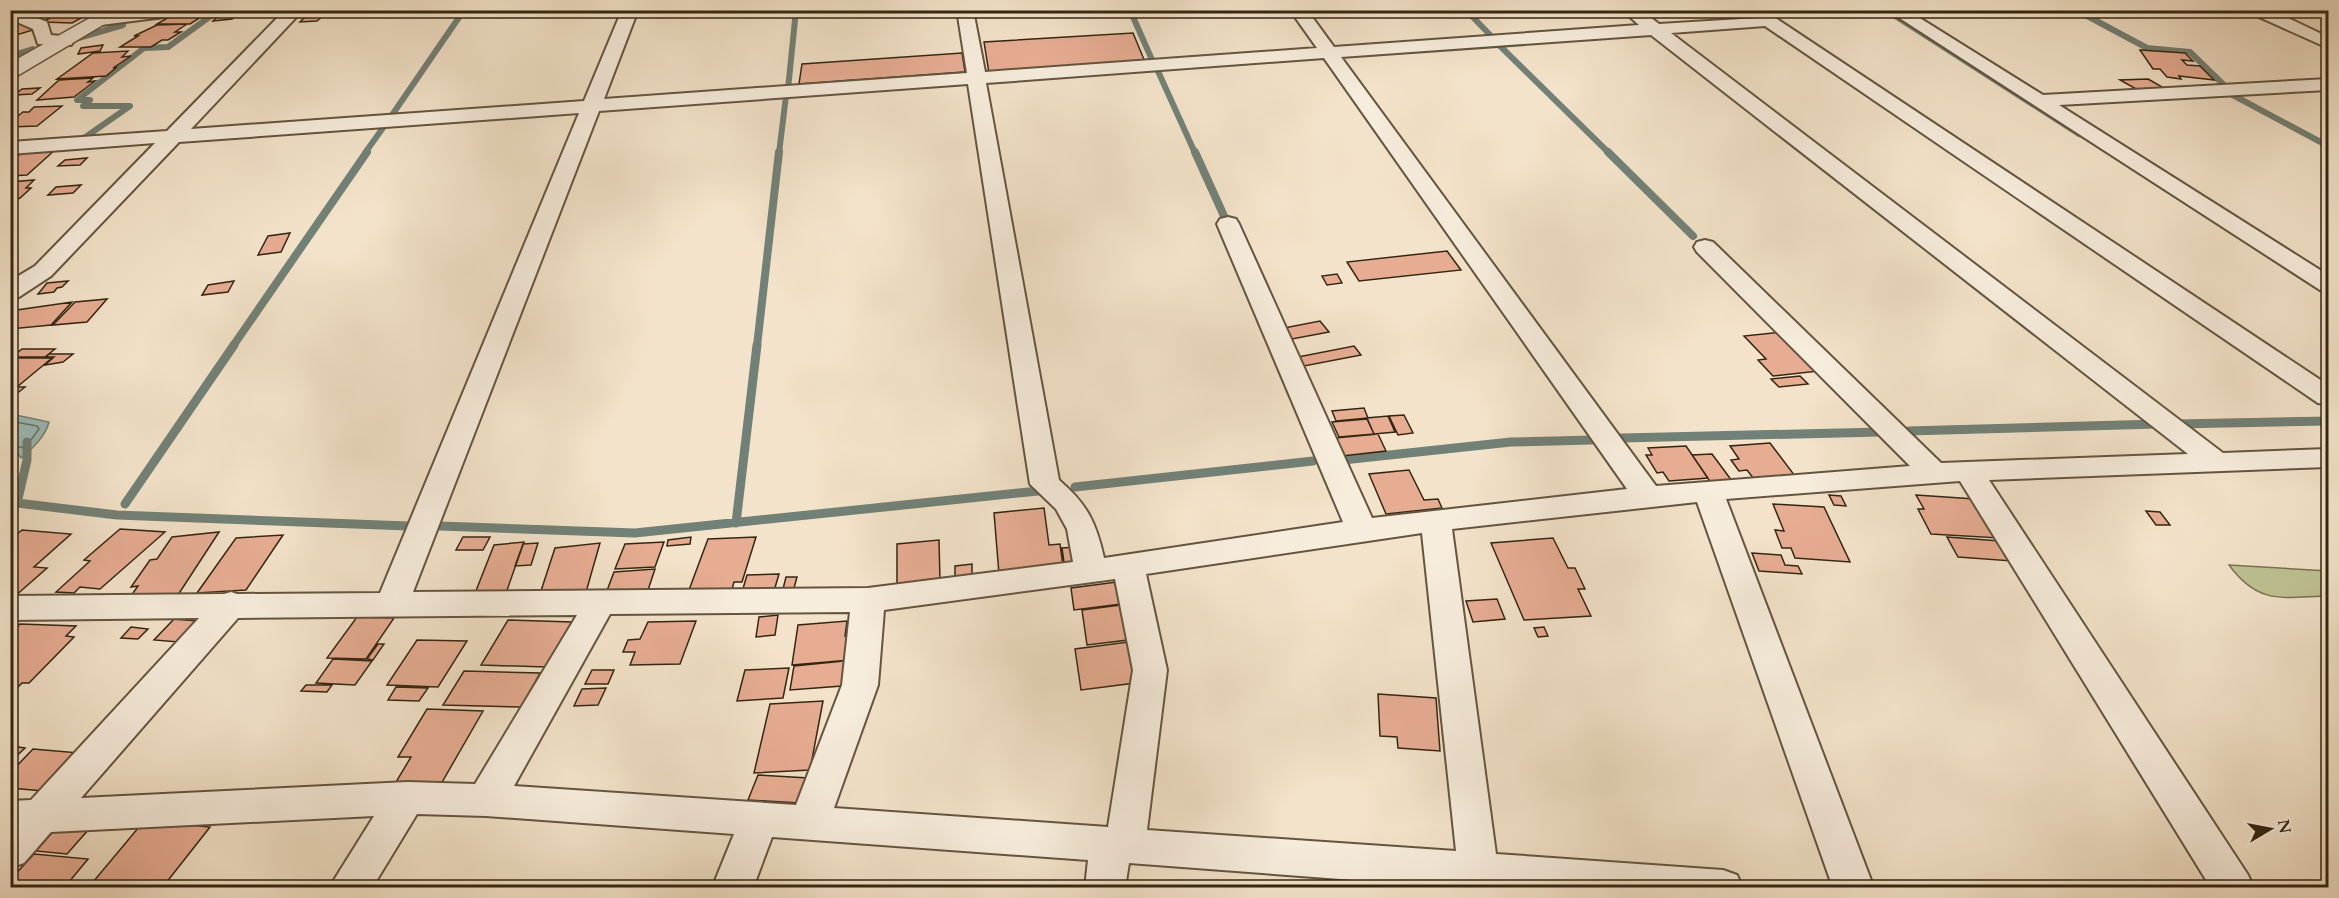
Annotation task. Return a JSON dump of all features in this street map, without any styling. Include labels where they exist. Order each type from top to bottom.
[{"type":"street","points":[[10,72],[119,10]]},
{"type":"street","points":[[101,20],[180,10]]},
{"type":"street","points":[[10,292],[43,270],[295,10]]},
{"type":"street","points":[[392,603],[630,10]]},
{"type":"street","points":[[965,10],[1045,484],[1067,503],[1082,529],[1091,570]]},
{"type":"street","points":[[1298,10],[1648,496]]},
{"type":"street","points":[[1630,10],[2215,461]]},
{"type":"street","points":[[1895,10],[2328,285]]},
{"type":"street","points":[[2256,10],[2328,44]]},
{"type":"street","points":[[14,14],[41,26],[44,40],[65,41]]},
{"type":"street","points":[[10,148],[1767,21],[2328,397]]},
{"type":"street","points":[[2038,101],[2328,84]]},
{"type":"street","points":[[1228,224],[1362,530]]},
{"type":"street","points":[[1705,247],[1934,473]]},
{"type":"street","points":[[10,608],[231,604],[868,600],[1128,566],[1362,530],[1648,496],[1934,473],[2328,458]]},
{"type":"street","points":[[1969,472],[2234,888]]},
{"type":"street","points":[[1708,491],[1854,888]]},
{"type":"street","points":[[1436,521],[1479,879]]},
{"type":"street","points":[[1105,888],[1118,846],[1150,670],[1128,566]]},
{"type":"street","points":[[809,823],[860,685],[868,600]]},
{"type":"street","points":[[486,800],[602,602]]},
{"type":"street","points":[[10,851],[26,818],[231,604]]},
{"type":"street","points":[[26,818],[407,798],[486,800],[1118,846],[1479,879],[1723,888]]},
{"type":"street","points":[[350,888],[407,798]]},
{"type":"street","points":[[732,888],[759,820]]},
{"type":"green space","points":[[2229,565],[2328,571],[2328,596],[2285,597],[2262,593],[2240,578]]},
{"type":"water","points":[[11,414],[49,422],[38,442],[21,458],[16,451],[11,451]]},
{"type":"building","points":[[66,10],[96,10],[72,23],[42,22]]},
{"type":"building","points":[[232,13],[230,15],[238,15],[232,19],[213,21],[220,14]]},
{"type":"building","points":[[324,15],[317,21],[300,22],[306,16]]},
{"type":"building","points":[[169,17],[201,17],[190,24],[157,24]]},
{"type":"building","points":[[10,20],[13,20],[36,29],[10,37]]},
{"type":"building","points":[[187,24],[175,32],[181,32],[151,47],[120,47],[138,36],[134,36],[157,25]]},
{"type":"building","points":[[1133,33],[1145,62],[989,73],[984,42]]},
{"type":"building","points":[[103,45],[100,51],[78,54],[81,48]]},
{"type":"building","points":[[2140,50],[2185,53],[2193,61],[2182,60],[2187,65],[2200,66],[2214,80],[2167,77],[2160,69],[2153,69]]},
{"type":"building","points":[[128,51],[122,57],[131,56],[113,68],[117,67],[106,76],[57,79],[93,53]]},
{"type":"building","points":[[962,53],[965,72],[799,84],[802,64]]},
{"type":"building","points":[[93,78],[88,82],[95,81],[74,97],[37,100],[59,80]]},
{"type":"building","points":[[2148,79],[2164,88],[2136,89],[2120,80]]},
{"type":"building","points":[[40,88],[32,94],[14,95],[22,89]]},
{"type":"building","points":[[62,106],[37,126],[10,127],[10,122],[34,107]]},
{"type":"building","points":[[56,149],[27,175],[10,176],[10,160],[24,152]]},
{"type":"building","points":[[87,158],[80,165],[58,166],[65,160]]},
{"type":"building","points":[[34,180],[26,188],[31,188],[20,198],[10,202],[10,182]]},
{"type":"building","points":[[81,185],[73,193],[48,195],[56,187]]},
{"type":"building","points":[[290,233],[281,252],[258,255],[268,236]]},
{"type":"building","points":[[1447,251],[1461,270],[1359,281],[1347,262]]},
{"type":"building","points":[[1337,274],[1342,283],[1327,285],[1322,276]]},
{"type":"building","points":[[68,281],[54,292],[38,294],[47,283]]},
{"type":"building","points":[[234,281],[228,292],[202,295],[208,285]]},
{"type":"building","points":[[107,299],[87,322],[53,325],[75,302]]},
{"type":"building","points":[[72,302],[51,325],[10,329],[10,311]]},
{"type":"building","points":[[1320,321],[1329,332],[1292,339],[1284,328]]},
{"type":"building","points":[[1783,332],[1819,371],[1773,376],[1758,360],[1766,359],[1744,336]]},
{"type":"building","points":[[1354,346],[1361,355],[1304,366],[1298,357]]},
{"type":"building","points":[[22,349],[55,349],[45,357],[12,357]]},
{"type":"building","points":[[49,354],[73,354],[63,362],[45,365],[54,357],[46,357]]},
{"type":"building","points":[[10,358],[52,358],[17,387],[25,387],[10,399]]},
{"type":"building","points":[[1800,376],[1808,384],[1779,387],[1771,379]]},
{"type":"building","points":[[1364,408],[1368,418],[1336,421],[1332,411]]},
{"type":"building","points":[[1404,415],[1413,433],[1398,435],[1389,416]]},
{"type":"building","points":[[1388,416],[1395,432],[1374,434],[1367,418]]},
{"type":"building","points":[[1367,419],[1374,434],[1339,437],[1332,422]]},
{"type":"building","points":[[1378,434],[1386,451],[1342,456],[1335,438]]},
{"type":"building","points":[[1770,443],[1795,476],[1754,479],[1747,470],[1739,471],[1731,460],[1739,459],[1730,446]]},
{"type":"building","points":[[1686,446],[1708,478],[1669,481],[1663,472],[1657,473],[1646,455],[1652,455],[1648,448]]},
{"type":"building","points":[[1712,454],[1732,481],[1711,483],[1692,455]]},
{"type":"building","points":[[1409,470],[1424,500],[1438,499],[1442,508],[1386,514],[1369,474]]},
{"type":"building","points":[[1829,495],[1841,496],[1846,506],[1834,505]]},
{"type":"building","points":[[1916,495],[1975,499],[1999,538],[1931,534],[1918,509],[1924,509]]},
{"type":"building","points":[[1773,504],[1824,507],[1850,562],[1795,558],[1791,548],[1782,548],[1775,530],[1784,531]]},
{"type":"building","points":[[1044,508],[1049,545],[1060,544],[1063,566],[999,574],[994,513]]},
{"type":"building","points":[[2146,511],[2160,512],[2170,525],[2156,525]]},
{"type":"building","points":[[120,529],[165,532],[100,589],[80,587],[74,593],[56,592],[90,561],[84,560]]},
{"type":"building","points":[[22,530],[71,534],[34,567],[47,568],[14,597],[10,596],[10,540]]},
{"type":"building","points":[[219,532],[178,595],[128,600],[138,586],[131,587],[150,560],[157,559],[172,537]]},
{"type":"building","points":[[283,535],[246,590],[197,593],[236,538]]},
{"type":"building","points":[[463,537],[490,537],[483,550],[456,550]]},
{"type":"building","points":[[691,537],[690,544],[667,546],[668,540]]},
{"type":"building","points":[[756,537],[742,582],[734,582],[732,589],[689,590],[708,539]]},
{"type":"building","points":[[1947,537],[2000,541],[2012,561],[1958,557]]},
{"type":"building","points":[[1553,538],[1568,568],[1575,568],[1585,589],[1578,589],[1591,616],[1524,620],[1491,543]]},
{"type":"building","points":[[939,540],[940,581],[897,586],[897,544]]},
{"type":"building","points":[[524,542],[506,593],[474,596],[494,545]]},
{"type":"building","points":[[664,542],[655,567],[615,569],[625,544]]},
{"type":"building","points":[[538,543],[531,565],[515,566],[523,544]]},
{"type":"building","points":[[600,543],[586,592],[539,597],[555,548]]},
{"type":"building","points":[[1076,547],[1078,561],[1064,562],[1062,548]]},
{"type":"building","points":[[1752,553],[1781,555],[1785,565],[1798,566],[1802,574],[1759,571]]},
{"type":"building","points":[[972,564],[972,577],[955,579],[955,566]]},
{"type":"building","points":[[655,569],[647,593],[605,596],[614,572]]},
{"type":"building","points":[[779,574],[774,591],[742,592],[747,575]]},
{"type":"building","points":[[786,577],[797,577],[794,588],[783,589]]},
{"type":"building","points":[[1117,582],[1121,604],[1074,610],[1071,588]]},
{"type":"building","points":[[1497,599],[1505,619],[1473,622],[1466,601]]},
{"type":"building","points":[[1121,605],[1128,640],[1087,645],[1082,610]]},
{"type":"building","points":[[778,615],[775,635],[756,637],[759,617]]},
{"type":"building","points":[[357,617],[394,618],[366,659],[327,658]]},
{"type":"building","points":[[174,619],[198,621],[179,642],[154,640]]},
{"type":"building","points":[[508,620],[572,622],[547,667],[481,665]]},
{"type":"building","points":[[696,621],[680,664],[630,665],[635,652],[623,652],[628,640],[640,639],[648,622]]},
{"type":"building","points":[[847,621],[845,636],[852,635],[850,660],[792,665],[798,625]]},
{"type":"building","points":[[20,624],[76,626],[66,636],[74,637],[29,683],[22,683],[10,695],[10,634]]},
{"type":"building","points":[[131,627],[148,629],[138,639],[121,638]]},
{"type":"building","points":[[1544,627],[1548,636],[1538,637],[1534,628]]},
{"type":"building","points":[[417,640],[467,641],[438,687],[387,685]]},
{"type":"building","points":[[1128,642],[1135,683],[1081,690],[1075,649]]},
{"type":"building","points":[[378,644],[384,644],[373,660],[367,659]]},
{"type":"building","points":[[333,659],[372,661],[355,685],[316,683]]},
{"type":"building","points":[[844,661],[842,686],[790,690],[794,666]]},
{"type":"building","points":[[789,668],[783,698],[737,701],[745,670]]},
{"type":"building","points":[[592,670],[614,670],[608,684],[585,684]]},
{"type":"building","points":[[464,671],[540,673],[521,707],[443,705]]},
{"type":"building","points":[[306,685],[332,685],[327,692],[301,691]]},
{"type":"building","points":[[396,687],[428,688],[419,701],[388,700]]},
{"type":"building","points":[[606,688],[598,705],[574,706],[582,689]]},
{"type":"building","points":[[1378,694],[1436,698],[1440,751],[1398,748],[1397,737],[1380,736]]},
{"type":"building","points":[[823,701],[810,770],[754,773],[770,704]]},
{"type":"building","points":[[427,709],[483,711],[441,784],[396,782],[411,757],[398,757]]},
{"type":"building","points":[[12,746],[25,748],[10,762],[10,748]]},
{"type":"building","points":[[33,749],[80,753],[44,791],[10,788],[10,773]]},
{"type":"building","points":[[758,775],[808,778],[799,803],[748,800]]},
{"type":"building","points":[[144,821],[210,827],[162,888],[88,888]]},
{"type":"building","points":[[58,826],[89,829],[67,854],[36,851]]},
{"type":"building","points":[[34,854],[88,859],[64,888],[10,888],[10,880]]},
{"type":"waterway","points":[[390,118],[464,10]]},
{"type":"waterway","points":[[788,89],[796,10]]},
{"type":"waterway","points":[[1130,10],[1153,62]]},
{"type":"waterway","points":[[1466,10],[1493,38]]},
{"type":"waterway","points":[[1886,10],[2079,134]]},
{"type":"waterway","points":[[2076,10],[2147,48],[2190,52],[2225,86]]},
{"type":"waterway","points":[[84,138],[130,106],[83,106],[90,100],[77,100],[144,48],[168,47],[212,15],[181,15]]},
{"type":"waterway","points":[[75,39],[123,25]]},
{"type":"waterway","points":[[1499,45],[1609,153]]},
{"type":"waterway","points":[[10,56],[33,49]]},
{"type":"waterway","points":[[1157,69],[1195,153]]},
{"type":"waterway","points":[[2229,93],[2328,146]]},
{"type":"waterway","points":[[779,153],[786,96]]},
{"type":"waterway","points":[[365,153],[385,125],[394,124]]},
{"type":"waterway","points":[[233,346],[367,152]]},
{"type":"waterway","points":[[757,346],[779,152]]},
{"type":"waterway","points":[[1195,152],[1224,216]]},
{"type":"waterway","points":[[1608,152],[1693,236]]},
{"type":"waterway","points":[[125,504],[234,345]]},
{"type":"waterway","points":[[736,522],[757,345]]},
{"type":"waterway","points":[[2177,424],[2328,421]]},
{"type":"waterway","points":[[1908,431],[2158,424]]},
{"type":"waterway","points":[[1622,438],[1881,432]]},
{"type":"waterway","points":[[1343,460],[1511,442],[1592,440]]},
{"type":"waterway","points":[[27,442],[27,460],[17,503],[117,515],[408,526]]},
{"type":"waterway","points":[[1075,487],[1313,461]]},
{"type":"waterway","points":[[736,522],[1038,491]]},
{"type":"waterway","points":[[440,526],[635,533],[736,522]]}]
